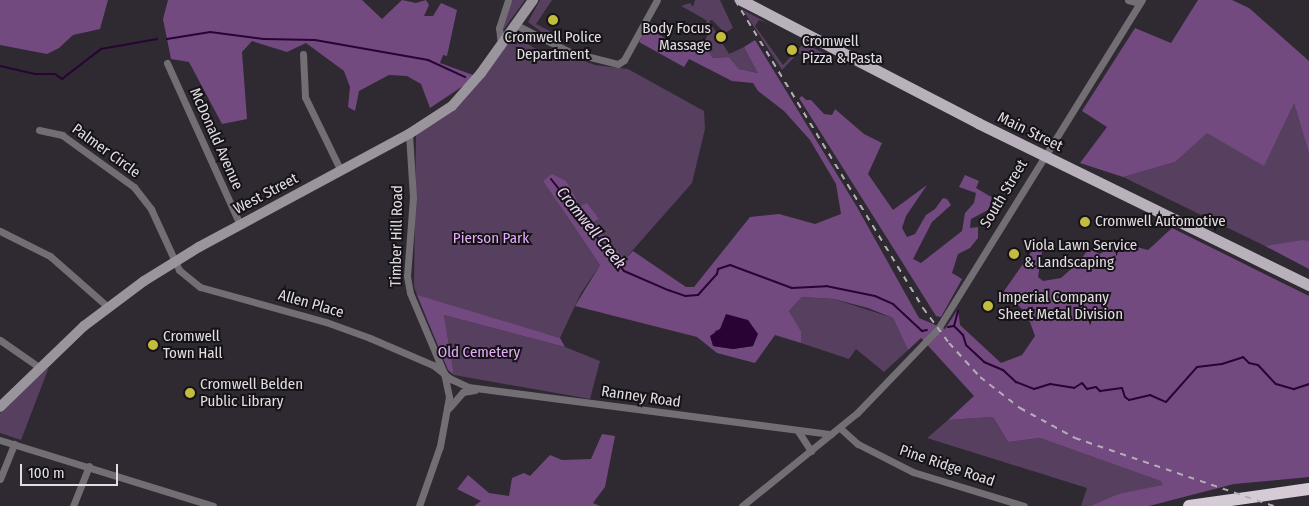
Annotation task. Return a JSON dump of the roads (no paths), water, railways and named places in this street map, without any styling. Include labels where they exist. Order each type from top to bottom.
[{"type":"highway","points":[[1189,506],[1219,500],[1309,489]]},
{"type":"main road","name":"West Street","points":[[0,407],[39,367],[108,307],[176,261],[409,134],[463,96],[533,0]]},
{"type":"main road","name":"Main Street","points":[[741,0],[1043,155],[1309,285]]},
{"type":"street","points":[[501,46],[499,30],[508,0]]},
{"type":"street","points":[[516,25],[570,52],[618,64],[624,60],[657,0]]},
{"type":"street","points":[[1128,0],[1140,2]]},
{"type":"street","name":"South Street","points":[[742,506],[840,428],[898,374],[938,329],[1043,155],[1140,2]]},
{"type":"street","points":[[303,54],[304,97],[341,171]]},
{"type":"street","name":"McDonald Avenue","points":[[167,63],[240,225]]},
{"type":"street","name":"Palmer Circle","points":[[38,130],[62,134],[134,187],[151,209],[176,261]]},
{"type":"street","name":"Timber Hill Road","points":[[409,134],[413,197],[407,276],[410,293],[444,373],[448,409],[440,446],[419,506]]},
{"type":"street","points":[[0,231],[50,256],[108,307]]},
{"type":"street","name":"Allen Place","points":[[176,261],[182,274],[195,285],[346,329],[421,359],[444,373]]},
{"type":"street","points":[[0,340],[39,367]]},
{"type":"street","name":"Ranney Road","points":[[444,373],[458,384],[481,389],[831,434]]},
{"type":"street","name":"Ranney Road","points":[[448,409],[463,392],[481,389]]},
{"type":"street","name":"Pine Ridge Road","points":[[840,428],[858,444],[913,472],[1024,506]]},
{"type":"street","points":[[797,431],[811,451]]},
{"type":"street","points":[[0,440],[89,466],[213,506]]},
{"type":"street","points":[[0,479],[14,444]]},
{"type":"street","points":[[73,506],[89,466]]},
{"type":"waterway","points":[[167,39],[210,32],[264,39],[315,40],[428,60],[465,77]]},
{"type":"waterway","points":[[0,66],[36,74],[55,74],[62,79],[101,49],[157,39]]},
{"type":"waterway","name":"Cromwell Creek","points":[[551,179],[624,271],[668,290],[685,296],[698,295],[717,274],[718,269],[730,265],[792,288],[826,286],[875,296],[893,304],[922,331],[927,330]]},
{"type":"waterway","points":[[948,327],[954,326],[958,311]]},
{"type":"waterway","name":"Cromwell Creek","points":[[954,326],[963,335],[966,345],[984,362],[1003,370],[1016,382],[1034,389],[1050,384],[1074,388],[1082,383],[1087,389],[1096,387],[1100,391],[1122,388],[1125,397],[1129,400],[1150,395],[1166,402],[1197,367],[1222,364],[1243,357],[1249,363],[1258,365],[1276,384],[1294,389],[1309,384]]},
{"type":"railway","points":[[735,0],[923,308],[949,343],[980,377],[1020,408],[1075,438],[1274,506]]},
{"type":"place","name":"Cromwell Police Department","points":[[553,20]]},
{"type":"place","name":"Body Focus Massage","points":[[721,37]]},
{"type":"place","name":"Cromwell Pizza & Pasta","points":[[792,50]]},
{"type":"place","name":"Cromwell Automotive","points":[[1085,222]]},
{"type":"place","name":"Viola Lawn Service & Landscaping","points":[[1014,254]]},
{"type":"place","name":"Imperial Company Sheet Metal Division","points":[[988,306]]},
{"type":"place","name":"Cromwell Town Hall","points":[[153,345]]},
{"type":"place","name":"Cromwell Belden Public Library","points":[[190,393]]},
{"type":"park label","name":"Pierson Park","points":[[491,239]]},
{"type":"park label","name":"Old Cemetery","points":[[479,353]]}]
